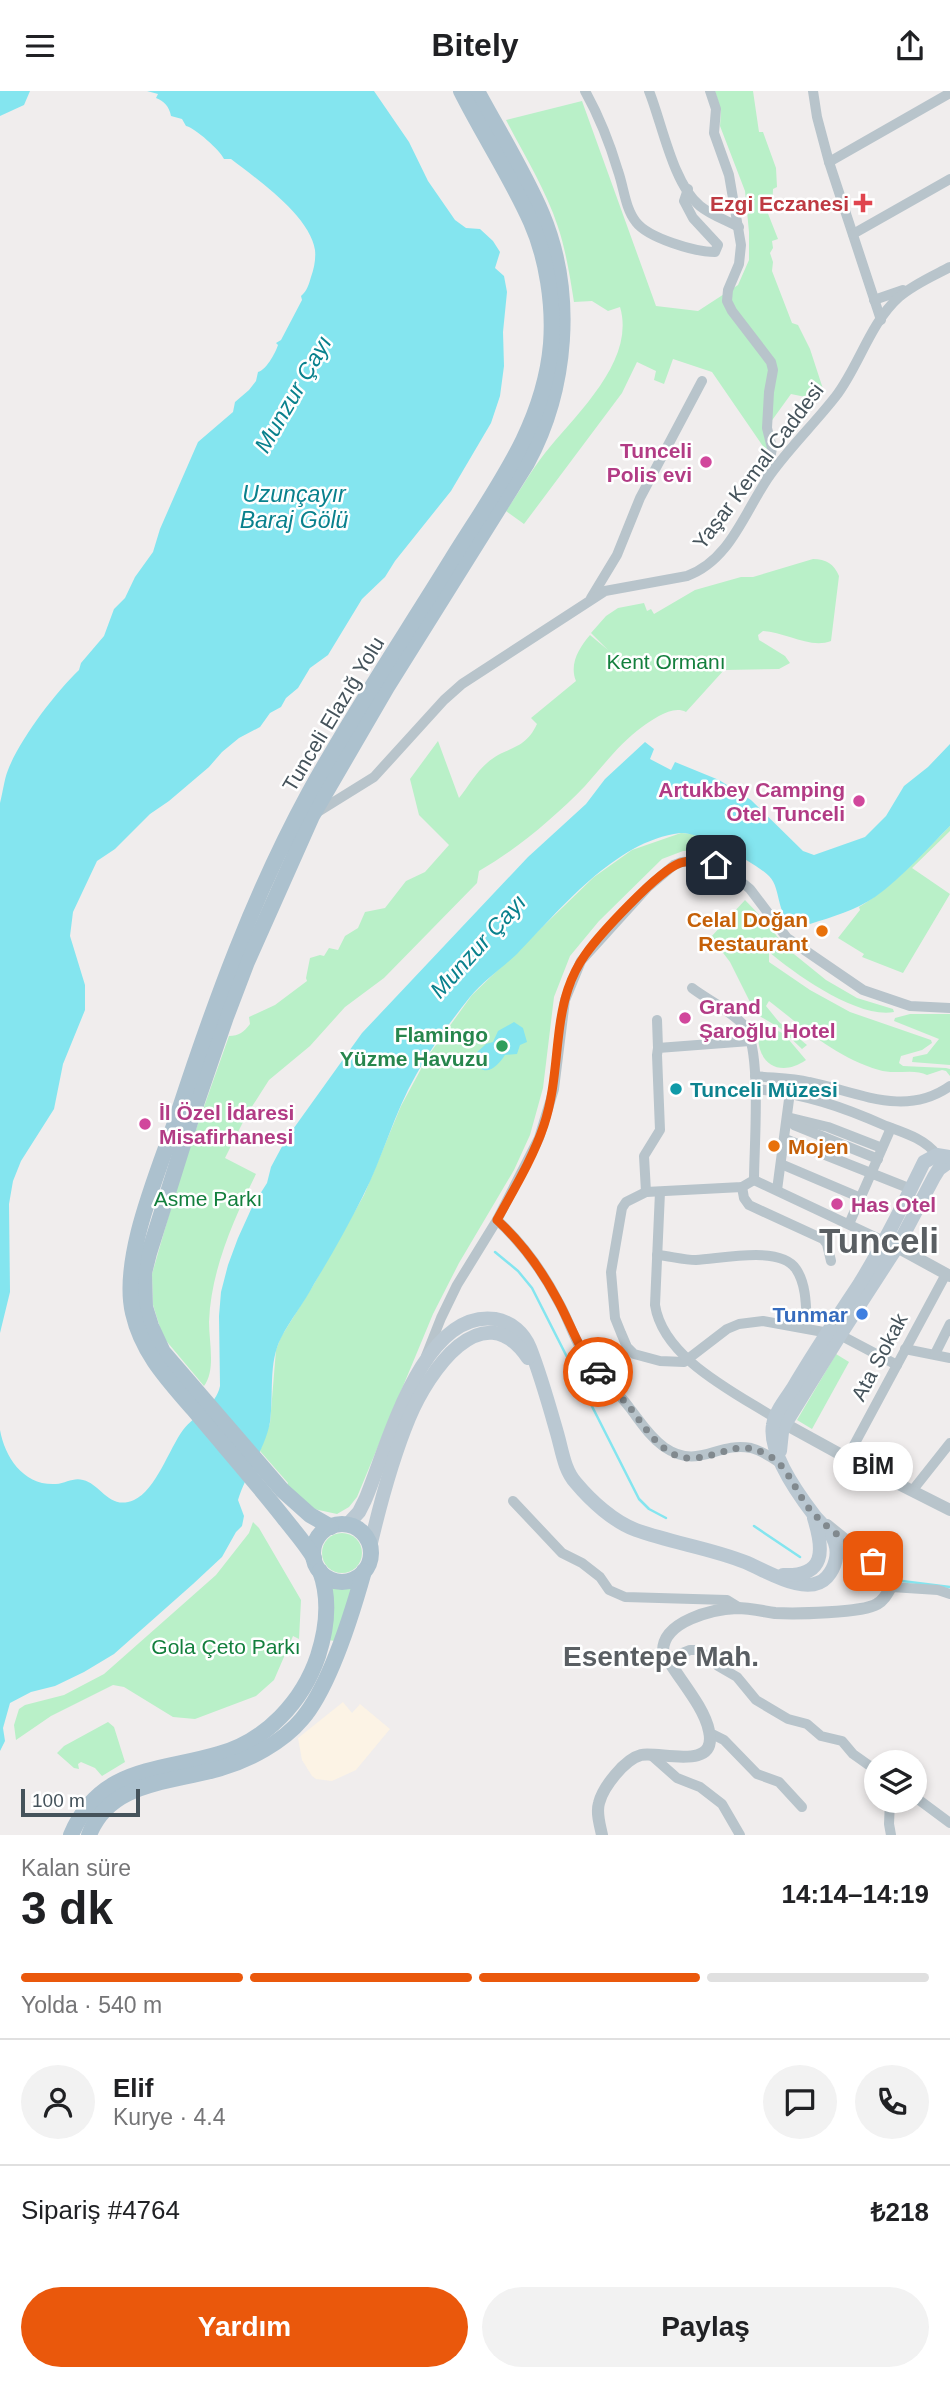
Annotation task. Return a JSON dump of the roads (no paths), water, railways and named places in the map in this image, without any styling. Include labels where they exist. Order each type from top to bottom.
[{"type":"main road","name":"Tunceli Elazığ Yolu","points":[[171,1373],[145,1347],[132,1309],[131,1271],[136,1248],[212,1013],[260,895],[311,790],[519,452],[535,414],[545,379],[551,345],[551,324],[547,279],[538,241],[532,223],[461,91]]},
{"type":"main road","name":"Tunceli Elazığ Yolu","points":[[171,1373],[145,1307],[144,1273],[164,1200],[226,1017],[312,816],[387,687],[527,463],[538,443],[552,404],[562,341],[560,295],[553,251],[542,215],[477,91]]},
{"type":"main road","points":[[891,1244],[924,1162],[946,1158]]},
{"type":"main road","points":[[71,1835],[79,1818],[91,1803],[116,1783],[138,1772],[201,1759],[236,1748],[272,1725],[289,1709],[309,1678],[322,1643],[326,1612],[325,1590],[317,1565],[317,1539],[359,1512],[399,1411],[422,1368],[448,1334],[473,1320],[498,1320],[511,1324],[522,1332],[541,1378],[571,1477],[606,1512],[635,1530],[728,1556],[806,1586],[818,1584],[831,1571],[836,1554],[835,1541],[813,1514],[780,1463],[773,1438],[780,1421],[833,1333],[946,1158]]},
{"type":"main road","points":[[89,1835],[101,1813],[128,1792],[239,1762],[296,1725],[313,1704],[329,1671],[369,1562],[370,1547],[393,1462],[409,1417],[418,1398],[440,1367],[463,1341],[486,1332],[509,1337],[519,1345],[541,1378]]},
{"type":"main road","points":[[171,1373],[276,1495],[317,1565],[329,1579],[342,1582],[354,1579],[364,1571]]},
{"type":"main road","points":[[276,1495],[310,1515],[362,1532],[370,1547]]},
{"type":"street","points":[[585,91],[606,138],[629,211],[637,223],[645,230],[678,244],[701,252],[715,252],[718,245],[692,218],[684,201],[688,189]]},
{"type":"street","points":[[649,91],[667,149],[688,189],[703,209],[739,227]]},
{"type":"street","points":[[710,91],[716,109],[714,134],[729,175],[739,227],[740,258],[727,298],[732,311],[773,366],[767,428],[772,448],[766,481]]},
{"type":"street","points":[[813,91],[829,162],[881,320]]},
{"type":"street","points":[[829,162],[950,93]]},
{"type":"street","points":[[853,234],[950,179]]},
{"type":"street","points":[[874,300],[912,287],[950,267]]},
{"type":"street","name":"Yaşar Kemal Caddesi","points":[[293,825],[374,777],[462,684],[590,599],[617,588],[666,581],[698,572],[720,554],[766,481],[837,395],[881,320],[896,300],[912,287]]},
{"type":"street","points":[[590,599],[617,555],[640,498],[702,381]]},
{"type":"street","points":[[422,1368],[441,1318],[476,1251],[497,1220],[534,1150],[544,1125],[554,1089],[565,1000],[580,961],[640,895],[674,865],[704,861],[727,870],[750,889],[787,938],[863,990],[910,1006],[950,1008]]},
{"type":"street","points":[[692,988],[740,1021],[748,1033],[756,1089],[754,1180]]},
{"type":"street","points":[[646,1192],[644,1156],[660,1130],[657,1020]]},
{"type":"street","points":[[658,1048],[750,1041]]},
{"type":"street","points":[[755,1076],[809,1082],[891,1102],[928,1099],[950,1086]]},
{"type":"street","points":[[756,1089],[790,1092],[843,1107],[925,1142],[946,1158]]},
{"type":"street","points":[[777,1190],[790,1092]]},
{"type":"street","points":[[787,1120],[828,1127],[882,1148]]},
{"type":"street","points":[[787,1120],[878,1159]]},
{"type":"street","points":[[849,1224],[891,1128]]},
{"type":"street","points":[[785,1139],[911,1189]]},
{"type":"street","points":[[781,1164],[861,1198]]},
{"type":"street","points":[[754,1180],[742,1187],[646,1192],[626,1202],[619,1216],[611,1272],[615,1318],[627,1347],[645,1359],[677,1363],[689,1360],[718,1334],[739,1324],[763,1321],[833,1333],[897,1365]]},
{"type":"street","points":[[754,1180],[891,1244],[948,1275]]},
{"type":"street","points":[[742,1187],[744,1198],[749,1205],[823,1239],[831,1261]]},
{"type":"street","points":[[660,1192],[655,1305],[657,1319],[672,1343],[689,1360],[780,1421],[846,1458],[950,1510]]},
{"type":"street","points":[[497,1220],[523,1245],[531,1257],[558,1300],[581,1350],[591,1365],[656,1441],[671,1451],[690,1458],[742,1447],[760,1451],[780,1463]]},
{"type":"street","points":[[657,1255],[692,1260],[765,1255],[788,1261],[795,1267],[803,1286],[807,1328]]},
{"type":"street","name":"Ata Sokak","points":[[846,1458],[948,1275]]},
{"type":"street","points":[[935,1355],[950,1324]]},
{"type":"street","points":[[905,1349],[950,1358]]},
{"type":"street","points":[[912,1491],[950,1443]]},
{"type":"street","points":[[513,1501],[562,1553],[582,1563],[615,1594],[625,1597],[727,1600],[740,1608]]},
{"type":"street","points":[[602,1835],[598,1804],[625,1764],[640,1755],[694,1757],[705,1749],[709,1742],[710,1733],[697,1706],[667,1659],[663,1644],[667,1635],[676,1627],[705,1615],[740,1608],[801,1613],[869,1608],[885,1597],[891,1587],[884,1571],[813,1514]]},
{"type":"street","points":[[891,1587],[938,1590],[950,1594]]},
{"type":"street","points":[[667,1659],[690,1650],[699,1650],[737,1677],[756,1700],[788,1719],[807,1724],[821,1736],[842,1741],[864,1762]]},
{"type":"street","points":[[710,1733],[724,1740],[757,1774],[779,1782],[802,1807]]},
{"type":"street","points":[[651,1755],[677,1778],[700,1787],[722,1804],[740,1835]]},
{"type":"street","points":[[927,1806],[950,1823]]},
{"type":"street","points":[[889,1813],[891,1835]]},
{"type":"water","points":[[0,91],[30,91],[24,105],[0,116]]},
{"type":"water","name":"Uzunçayır Baraj Gölü","points":[[147,91],[374,91],[409,142],[428,181],[455,220],[466,228],[480,229],[500,252],[495,268],[504,276],[507,292],[503,332],[504,366],[500,396],[491,423],[451,491],[385,577],[362,599],[328,655],[310,668],[298,688],[286,698],[281,707],[270,713],[260,727],[239,738],[209,767],[150,814],[115,849],[97,861],[73,912],[70,936],[85,985],[85,1010],[63,1064],[54,1109],[21,1161],[13,1181],[9,1204],[10,1292],[0,1333],[0,803],[7,774],[39,717],[104,636],[114,609],[125,598],[135,577],[153,552],[160,529],[198,442],[233,412],[235,402],[249,390],[256,381],[258,372],[272,357],[278,345],[276,343],[281,340],[302,300],[301,296],[309,285],[315,260],[311,237],[281,199],[231,159],[224,159],[218,150],[186,126],[182,119],[171,116],[166,104],[156,98],[158,94]]},
{"type":"water","name":"Munzur Çayı","points":[[645,742],[654,749],[650,759],[671,770],[675,762],[719,780],[751,800],[803,851],[814,855],[865,837],[886,816],[904,786],[928,767],[950,744],[950,826],[905,872],[868,902],[810,924],[796,923],[784,915],[774,882],[762,870],[713,842],[680,833],[633,849],[611,863],[570,898],[517,954],[470,997],[416,1075],[357,1207],[327,1263],[281,1338],[274,1358],[270,1422],[260,1452],[238,1500],[244,1516],[242,1526],[222,1557],[114,1654],[55,1686],[31,1692],[10,1703],[3,1728],[5,1741],[0,1751],[0,1430],[11,1460],[34,1480],[56,1484],[80,1479],[118,1502],[134,1500],[149,1488],[183,1430],[210,1405],[218,1393],[219,1316],[221,1292],[228,1265],[253,1205],[267,1183],[271,1167],[286,1139],[362,1033],[528,857],[586,804],[605,779]]},
{"type":"water","name":"Flamingo Yüzme Havuzu","points":[[514,1022],[523,1028],[527,1042],[520,1045],[517,1054],[505,1055],[491,1069],[483,1070],[478,1067],[474,1063],[475,1054],[486,1044],[493,1042],[498,1031]]},
{"type":"waterway","points":[[495,1252],[518,1271],[532,1288],[639,1499],[649,1509],[666,1518]]},
{"type":"waterway","points":[[754,1526],[800,1557]]},
{"type":"waterway","points":[[902,1581],[950,1587]]},
{"type":"place","name":"Ezgi Eczanesi","points":[[863,203]]},
{"type":"place","name":"Tunceli Polis evi","points":[[706,462]]},
{"type":"place","name":"Artukbey Camping Otel Tunceli","points":[[859,801]]},
{"type":"place","name":"Celal Doğan Restaurant","points":[[822,931]]},
{"type":"place","name":"Grand Şaroğlu Hotel","points":[[685,1018]]},
{"type":"place","name":"Flamingo Yüzme Havuzu","points":[[502,1046]]},
{"type":"place","name":"Tunceli Müzesi","points":[[676,1089]]},
{"type":"place","name":"İl Özel İdaresi Misafirhanesi","points":[[145,1124]]},
{"type":"place","name":"Mojen","points":[[774,1146]]},
{"type":"place","name":"Has Otel","points":[[837,1204]]},
{"type":"place","name":"Tunmar","points":[[862,1314]]},
{"type":"place","name":"BİM","points":[[873,1561]]},
{"type":"district","name":"Tunceli","points":[[879,1240]]},
{"type":"district","name":"Esentepe Mah.","points":[[661,1656]]},
{"type":"park label","name":"Kent Ormanı","points":[[666,661]]},
{"type":"park label","name":"Asme Parkı","points":[[208,1198]]},
{"type":"park label","name":"Gola Çeto Parkı","points":[[226,1646]]}]
